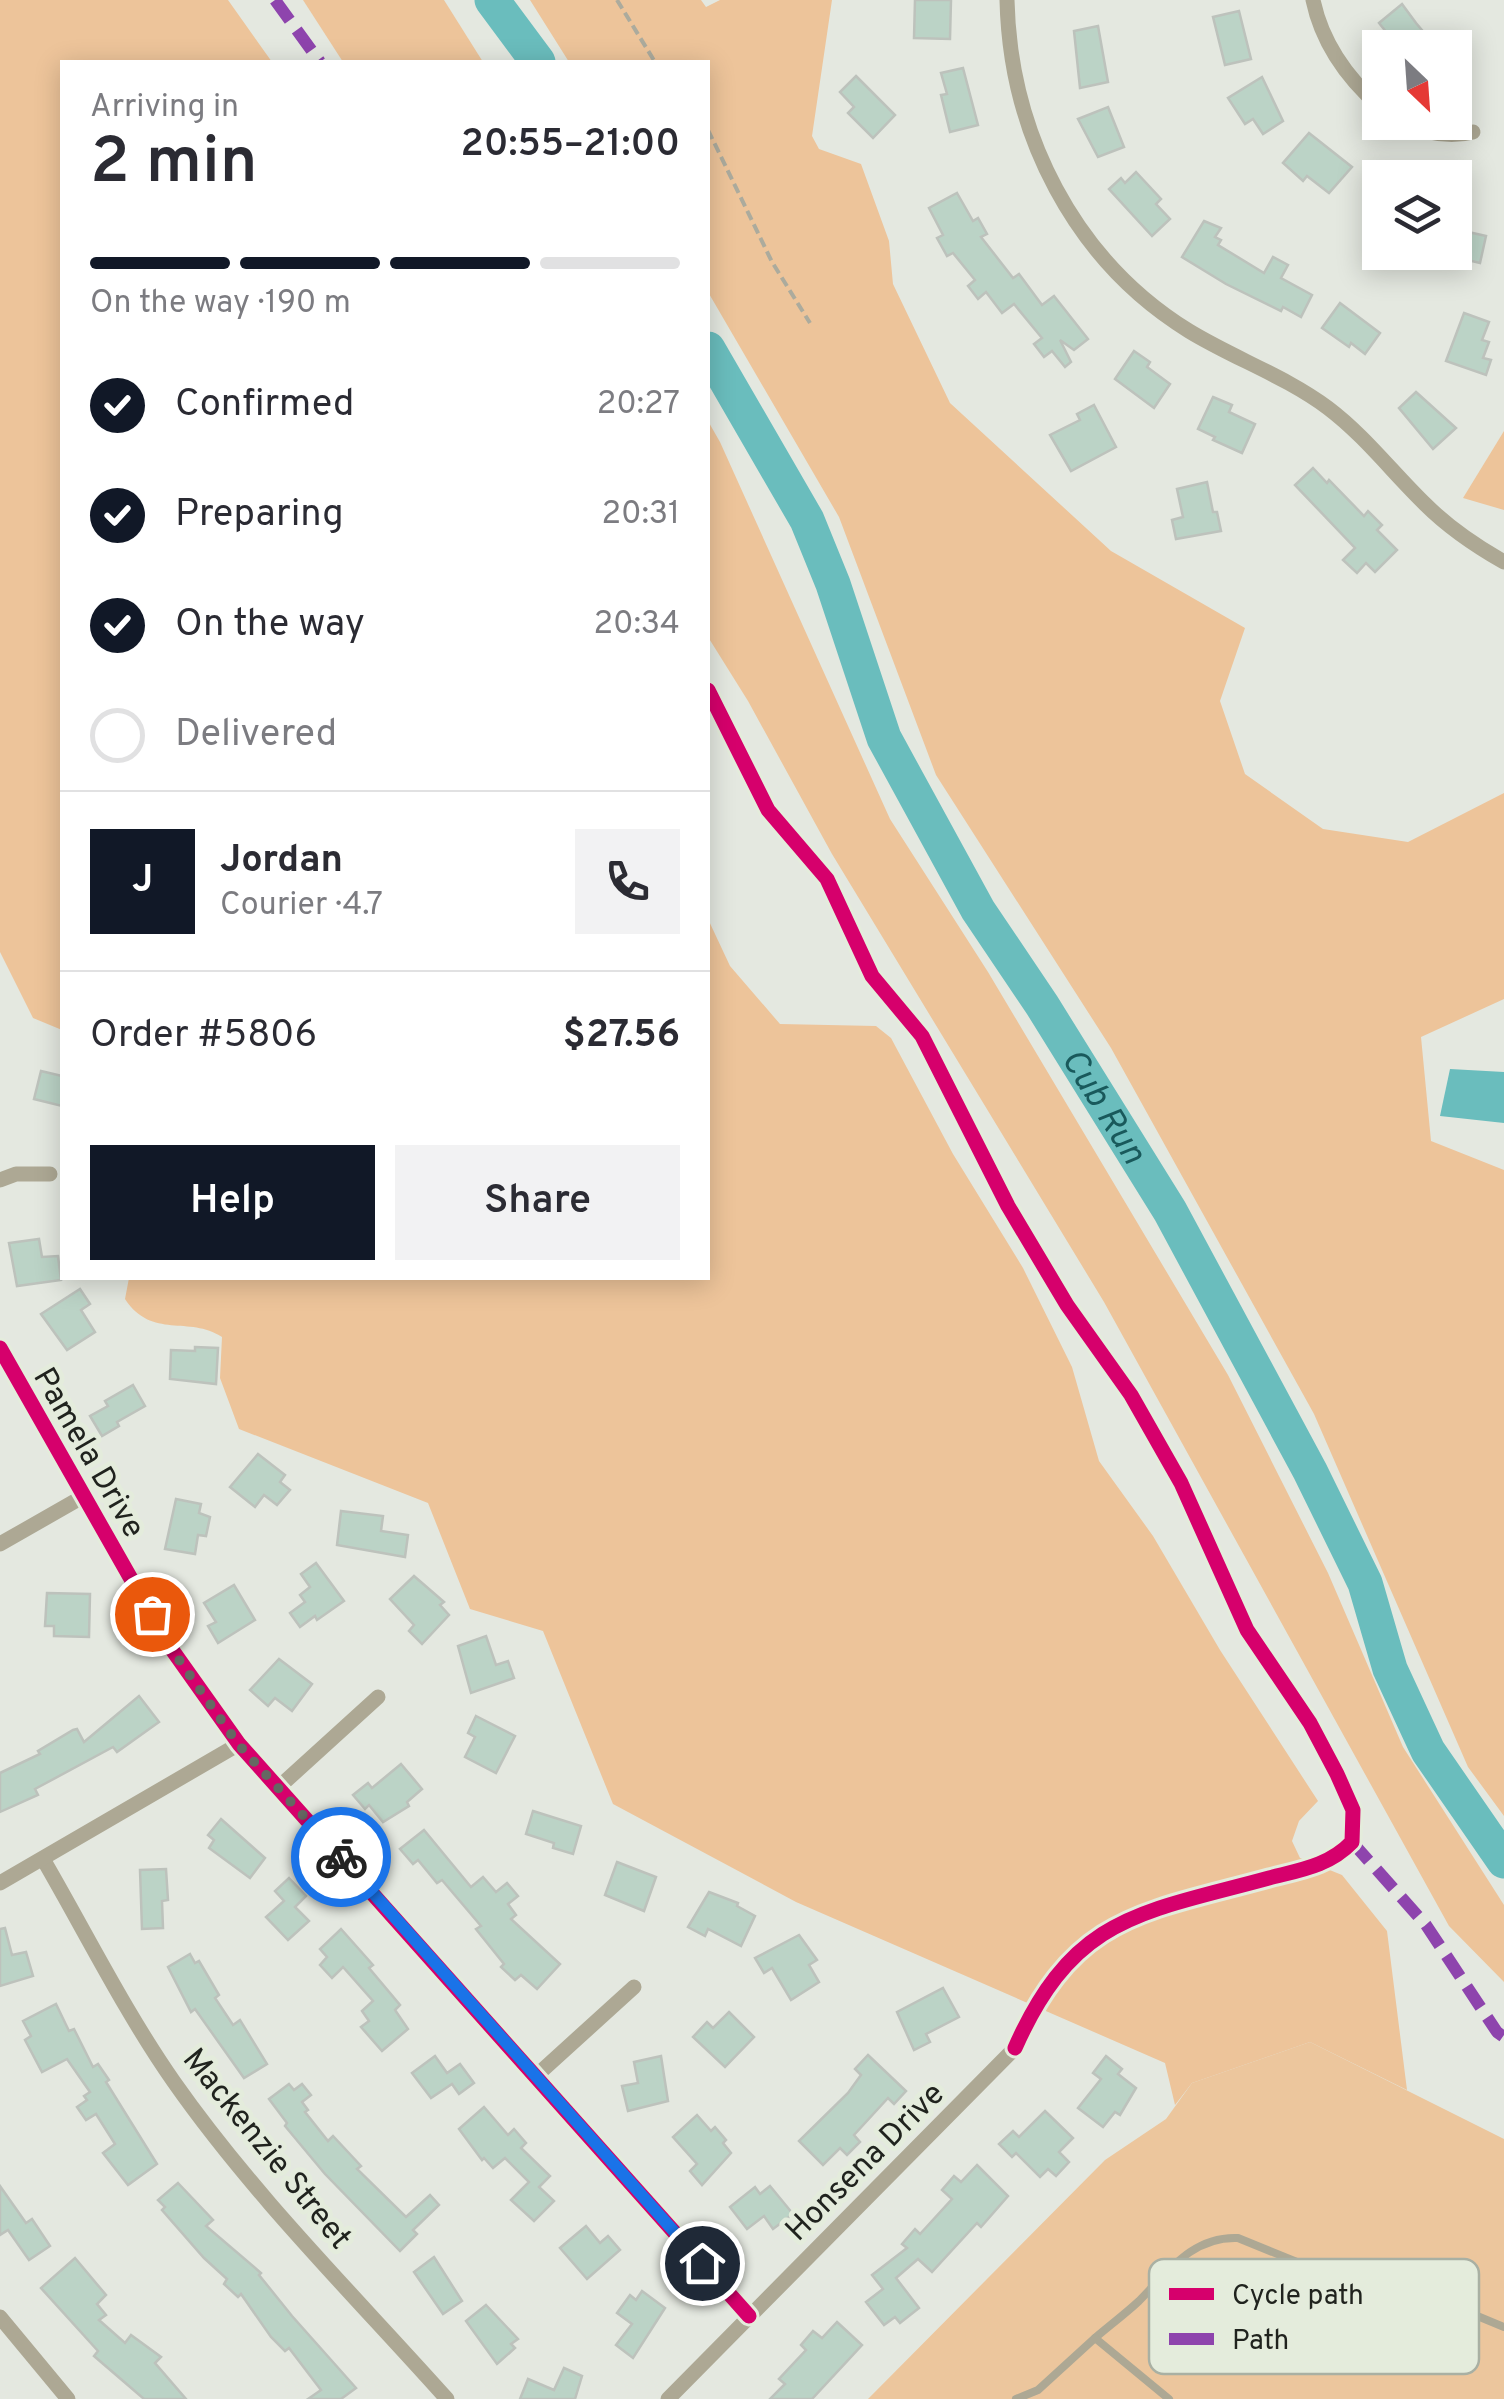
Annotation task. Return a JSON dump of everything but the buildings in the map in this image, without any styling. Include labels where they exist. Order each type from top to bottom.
[{"type":"street","points":[[1006,0],[1011,62],[1028,129],[1056,192],[1096,248],[1147,300],[1186,329],[1285,380],[1332,411],[1426,505],[1467,540],[1504,562]]},
{"type":"street","points":[[1313,0],[1332,52],[1362,89]]},
{"type":"street","points":[[0,1180],[16,1174],[50,1174]]},
{"type":"street","name":"Pamela Drive","points":[[0,1348],[168,1644],[238,1744],[749,2316]]},
{"type":"street","points":[[0,1544],[84,1496]]},
{"type":"street","points":[[279,1786],[378,1697]]},
{"type":"street","points":[[0,1884],[238,1744]]},
{"type":"street","name":"Mackenzie Street","points":[[43,1859],[148,2042],[207,2126],[447,2399]]},
{"type":"street","points":[[536,2076],[634,1988]]},
{"type":"street","name":"Honsena Drive","points":[[668,2399],[1015,2048]]},
{"type":"street","points":[[0,2318],[68,2399]]},
{"type":"lane","points":[[1178,2259],[1202,2244],[1224,2237],[1238,2238],[1290,2259]]},
{"type":"lane","points":[[1016,2399],[1038,2390],[1149,2289]]},
{"type":"lane","points":[[1479,2317],[1504,2327]]},
{"type":"lane","points":[[1095,2338],[1170,2399]]},
{"type":"path","points":[[617,0],[654,60]]},
{"type":"path","points":[[710,134],[772,262],[810,323]]},
{"type":"shaded area","points":[[0,0],[228,0],[271,60],[60,60],[60,1029],[33,1018],[0,952]]},
{"type":"shaded area","points":[[303,0],[444,0],[482,60],[342,60]]},
{"type":"shaded area","points":[[530,0],[701,0],[706,7],[720,0],[832,0],[812,136],[819,149],[861,164],[889,241],[893,284],[950,403],[1111,551],[1245,628],[1220,701],[1245,774],[1323,829],[1408,842],[1504,793],[1504,999],[1421,1037],[1431,1141],[1504,1170],[1504,1816],[1468,1767],[1314,1414],[1111,1048],[936,775],[839,517],[710,295],[710,60],[568,60]]},
{"type":"shaded area","points":[[710,424],[890,819],[988,972],[1228,1375],[1328,1573],[1403,1747],[1504,1905],[1504,1982],[1449,1926],[1104,1302],[832,854],[710,640]]},
{"type":"shaded area","points":[[1504,431],[1504,510],[1463,498]]},
{"type":"shaded area","points":[[710,923],[730,966],[780,1024],[876,1026],[891,1038],[953,1154],[1023,1268],[1072,1367],[1099,1461],[1153,1536],[1220,1650],[1318,1801],[1299,1821],[1292,1841],[1300,1858],[1342,1875],[1387,1931],[1407,2090],[1310,2042],[1192,2083],[1175,2105],[1165,2063],[796,1902],[613,1804],[543,1631],[470,1609],[428,1503],[239,1429],[220,1378],[222,1337],[147,1319],[125,1299],[129,1280],[710,1280]]},
{"type":"shaded area","points":[[1310,2042],[1504,2139],[1504,2399],[868,2399],[1105,2160],[1166,2119],[1192,2083]]},
{"type":"water","points":[[1450,1069],[1504,1072],[1504,1123],[1440,1116]]},
{"type":"waterway","name":"Cub Run","points":[[492,0],[537,60]]},
{"type":"waterway","name":"Cub Run","points":[[710,352],[807,520],[833,584],[884,738],[978,910],[1170,1211],[1310,1471],[1365,1583],[1390,1669],[1428,1751],[1504,1861]]},
{"type":"marked path","points":[[275,0],[319,60]]},
{"type":"marked path","points":[[1352,1842],[1426,1925],[1504,2037]]},
{"type":"cycle path","points":[[710,694],[768,810],[827,879],[872,976],[922,1036],[1008,1206],[1067,1305],[1131,1395],[1181,1483],[1247,1630],[1310,1723],[1353,1810],[1352,1842],[1324,1862],[1148,1912],[1116,1926],[1088,1945],[1062,1970],[1038,2004],[1015,2048]]},
{"type":"cycle path","points":[[0,1348],[168,1644],[239,1744],[749,2316]]},
{"type":"way so far","points":[[152,1614],[168,1644],[238,1744],[341,1857]]},
{"type":"route","points":[[341,1857],[702,2263]]}]
